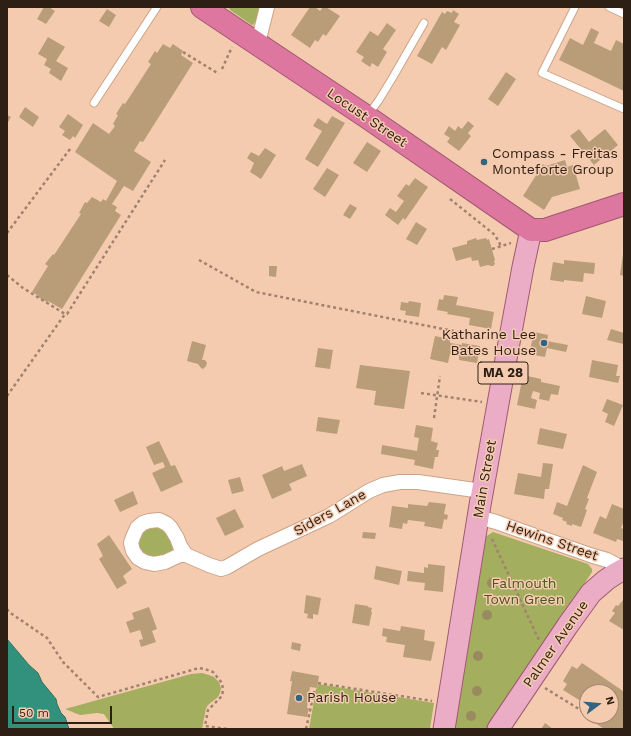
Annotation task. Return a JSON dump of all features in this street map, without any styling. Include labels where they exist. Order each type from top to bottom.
[{"type":"highway","name":"Locust Street","points":[[202,7],[367,117],[522,236]]},
{"type":"highway","points":[[522,236],[624,204]]},
{"type":"main road","name":"Main Street","points":[[444,729],[482,491],[507,353],[522,236]]},
{"type":"main road","name":"Palmer Avenue","points":[[498,729],[591,593],[606,580],[624,569]]},
{"type":"street","points":[[258,43],[267,7]]},
{"type":"street","name":"Siders Lane","points":[[186,555],[221,569],[227,567],[258,549],[329,516],[369,491],[383,485],[400,482],[418,482],[482,491]]},
{"type":"street","name":"Hewins Street","points":[[478,517],[600,558],[624,569]]},
{"type":"lane","points":[[94,103],[157,7]]},
{"type":"lane","points":[[575,7],[542,72],[624,109]]},
{"type":"lane","points":[[608,7],[624,14]]},
{"type":"lane","points":[[367,117],[393,77],[424,23]]},
{"type":"path","points":[[222,69],[233,45]]},
{"type":"path","points":[[183,52],[219,74]]},
{"type":"path","points":[[7,233],[70,149]]},
{"type":"path","points":[[7,396],[64,314],[67,314],[165,160]]},
{"type":"path","points":[[450,199],[494,233],[501,246]]},
{"type":"path","points":[[492,249],[522,236]]},
{"type":"path","points":[[200,260],[256,292],[500,341]]},
{"type":"path","points":[[7,275],[23,288],[64,314]]},
{"type":"path","points":[[434,418],[440,376]]},
{"type":"path","points":[[421,393],[488,403]]},
{"type":"path","points":[[491,537],[542,646]]},
{"type":"path","points":[[7,609],[9,612],[47,638],[63,662],[98,697],[199,668],[213,672],[222,683],[223,690],[222,696],[208,710],[205,727],[227,729]]},
{"type":"path","points":[[318,683],[436,702]]},
{"type":"path","points":[[306,729],[314,688]]},
{"type":"path","points":[[545,688],[579,709]]},
{"type":"green space","points":[[229,7],[260,7],[256,21],[252,25],[230,10]]},
{"type":"green space","points":[[157,527],[163,528],[174,546],[168,555],[153,559],[138,551],[137,540],[145,530]]},
{"type":"green space","name":"Falmouth Town Green","points":[[493,532],[588,564],[592,569],[592,572],[491,729],[452,729],[485,537]]},
{"type":"green space","points":[[202,673],[214,677],[219,682],[221,688],[218,697],[206,708],[202,729],[114,729],[104,714],[97,713],[80,715],[65,709],[191,674]]},
{"type":"green space","points":[[318,684],[434,703],[430,729],[309,729]]},
{"type":"water","points":[[7,639],[29,665],[38,673],[42,682],[56,699],[69,729],[7,729]]},
{"type":"building","points":[[44,7],[49,7],[55,11],[46,24],[37,19]]},
{"type":"building","points":[[310,7],[315,7],[320,11],[323,7],[326,7],[340,16],[326,36],[323,34],[318,42],[315,40],[310,48],[291,35]]},
{"type":"building","points":[[107,9],[116,15],[109,27],[99,21]]},
{"type":"building","points":[[453,10],[459,14],[454,22],[460,25],[446,50],[442,47],[432,64],[417,56],[442,12],[445,14],[447,11],[452,13]]},
{"type":"building","points":[[387,23],[396,30],[383,49],[387,52],[378,67],[372,63],[370,67],[361,61],[364,57],[356,52],[370,31],[378,36]]},
{"type":"building","points":[[591,28],[599,32],[594,43],[611,51],[616,40],[624,44],[624,91],[559,60],[570,38],[583,45]]},
{"type":"building","points":[[48,37],[65,47],[56,61],[68,68],[61,81],[49,73],[51,69],[44,65],[47,59],[38,54]]},
{"type":"building","points":[[163,44],[170,48],[173,44],[183,51],[181,55],[193,63],[143,142],[140,141],[134,151],[151,162],[133,191],[124,186],[112,204],[117,207],[115,211],[121,215],[62,309],[38,297],[39,296],[32,292],[48,266],[45,264],[53,254],[54,255],[81,214],[79,213],[85,202],[87,203],[92,197],[101,202],[103,199],[106,201],[117,181],[75,152],[93,123],[109,134],[115,126],[113,124],[118,115],[116,114],[123,103],[125,104],[151,64],[148,62],[155,51],[157,53]]},
{"type":"building","points":[[506,72],[516,79],[498,106],[488,99]]},
{"type":"building","points":[[25,107],[39,117],[33,127],[19,117]]},
{"type":"building","points":[[68,114],[83,125],[75,138],[73,136],[70,140],[62,135],[65,131],[59,127]]},
{"type":"building","points":[[7,115],[11,117],[7,124]]},
{"type":"building","points":[[332,116],[345,123],[318,167],[305,159],[322,131],[313,126],[318,118],[327,124]]},
{"type":"building","points":[[468,121],[474,126],[468,133],[471,136],[459,151],[447,142],[450,138],[444,134],[449,126],[455,131],[458,126],[462,129]]},
{"type":"building","points":[[579,129],[589,142],[605,129],[618,145],[594,165],[570,136]]},
{"type":"building","points":[[367,142],[381,151],[367,172],[353,163]]},
{"type":"building","points":[[265,148],[276,155],[261,179],[250,172],[254,163],[247,158],[251,152],[259,156]]},
{"type":"building","points":[[565,160],[567,167],[573,165],[580,189],[552,197],[544,210],[523,196],[543,164],[546,166]]},
{"type":"building","points":[[327,168],[339,175],[325,197],[313,189]]},
{"type":"building","points":[[415,178],[428,187],[405,220],[403,218],[398,225],[385,215],[390,208],[396,212],[404,201],[397,196],[406,184],[409,186]]},
{"type":"building","points":[[350,204],[357,208],[350,219],[343,215]]},
{"type":"building","points":[[416,222],[427,229],[417,245],[406,239]]},
{"type":"building","points":[[476,238],[477,240],[486,238],[487,240],[489,239],[495,260],[495,264],[493,266],[488,265],[480,267],[478,260],[472,261],[471,257],[456,261],[452,248],[467,244],[467,241]]},
{"type":"building","points":[[624,254],[624,276],[620,275]]},
{"type":"building","points":[[564,260],[595,263],[594,274],[584,273],[583,282],[550,280],[553,262],[564,264]]},
{"type":"building","points":[[269,266],[277,266],[276,277],[269,276]]},
{"type":"building","points":[[444,295],[458,297],[456,305],[494,312],[491,329],[469,325],[470,318],[447,314],[448,312],[437,310],[439,299],[443,300]]},
{"type":"building","points":[[586,296],[606,301],[602,318],[582,314]]},
{"type":"building","points":[[409,301],[421,303],[419,317],[405,315],[406,311],[400,310],[401,302],[408,303]]},
{"type":"building","points":[[611,329],[624,333],[623,344],[607,340]]},
{"type":"building","name":"Katharine Lee Bates House","points":[[534,332],[548,335],[547,341],[568,345],[566,352],[547,348],[545,357],[529,354]]},
{"type":"building","points":[[435,336],[450,339],[450,343],[480,346],[477,363],[459,360],[459,356],[450,354],[448,363],[430,359]]},
{"type":"building","points":[[192,341],[206,345],[202,360],[205,360],[207,363],[203,369],[198,364],[187,361]]},
{"type":"building","points":[[318,348],[333,350],[330,369],[315,367]]},
{"type":"building","points":[[592,360],[618,365],[616,376],[620,376],[618,383],[589,377]]},
{"type":"building","points":[[360,365],[410,371],[404,409],[374,405],[376,391],[356,388]]},
{"type":"building","points":[[523,375],[541,379],[541,382],[560,386],[558,395],[551,394],[549,401],[539,399],[540,393],[533,391],[531,398],[537,400],[535,409],[517,405]]},
{"type":"building","points":[[607,399],[623,405],[614,426],[605,422],[608,414],[602,411]]},
{"type":"building","points":[[318,417],[340,420],[337,434],[316,431]]},
{"type":"building","points":[[416,425],[433,428],[431,441],[438,443],[436,450],[439,450],[438,457],[435,457],[433,469],[414,465],[415,460],[381,454],[382,445],[417,451],[419,438],[414,437]]},
{"type":"building","points":[[540,428],[567,434],[563,449],[537,444]]},
{"type":"building","points":[[159,441],[171,466],[175,465],[183,482],[161,492],[152,473],[165,467],[163,462],[154,465],[146,447]]},
{"type":"building","points":[[543,463],[553,464],[549,489],[545,489],[544,499],[514,494],[518,473],[541,477]]},
{"type":"building","points":[[302,464],[307,476],[289,484],[292,490],[272,499],[262,475],[282,466],[284,471]]},
{"type":"building","points":[[583,465],[597,472],[587,498],[589,499],[585,509],[587,510],[581,527],[566,524],[567,522],[562,520],[563,518],[553,514],[557,502],[567,506]]},
{"type":"building","points":[[240,477],[244,491],[232,494],[228,480]]},
{"type":"building","points":[[133,491],[138,504],[120,512],[114,500]]},
{"type":"building","points":[[429,502],[446,504],[444,514],[448,515],[447,520],[444,519],[442,529],[424,526],[425,522],[408,520],[407,524],[403,523],[402,529],[389,527],[392,506],[408,508],[408,504],[427,506]]},
{"type":"building","points":[[612,504],[624,509],[624,521],[621,528],[624,529],[623,541],[617,539],[616,542],[593,533],[600,516],[606,519]]},
{"type":"building","points":[[235,509],[244,527],[225,536],[216,518]]},
{"type":"building","points":[[363,532],[376,533],[375,539],[362,538]]},
{"type":"building","points":[[109,535],[132,569],[123,576],[127,583],[117,589],[99,559],[103,556],[97,544]]},
{"type":"building","points":[[428,564],[445,566],[443,592],[424,590],[425,583],[407,581],[408,571],[424,573],[424,567],[428,568]]},
{"type":"building","points":[[376,566],[402,571],[399,585],[374,579]]},
{"type":"building","points":[[306,595],[321,598],[318,615],[313,614],[313,619],[307,618],[308,614],[304,613]]},
{"type":"building","points":[[624,599],[624,630],[609,621],[615,613],[612,611],[616,605],[618,606]]},
{"type":"building","points":[[355,604],[372,608],[369,626],[352,623]]},
{"type":"building","points":[[149,607],[157,629],[152,631],[156,642],[141,647],[139,640],[143,639],[140,630],[130,633],[126,622],[134,619],[132,613]]},
{"type":"building","points":[[401,626],[425,630],[424,640],[435,642],[431,661],[403,657],[405,645],[386,642],[387,637],[382,636],[383,628],[400,631]]},
{"type":"building","points":[[292,642],[301,644],[300,651],[291,649]]},
{"type":"building","points":[[582,663],[613,684],[579,684],[579,700],[563,690],[567,684],[563,681],[572,666],[577,669]]},
{"type":"building","name":"Parish House","points":[[292,671],[319,676],[317,688],[310,687],[307,717],[287,714]]},
{"type":"building","points":[[619,688],[623,691],[624,689],[624,729],[604,729],[597,724],[619,724]]},
{"type":"building","points":[[545,723],[553,729],[541,729]]},
{"type":"place","name":"Compass - Freitas Monteforte Group","points":[[484,162]]},
{"type":"place","name":"Katharine Lee Bates House","points":[[544,343]]},
{"type":"place","name":"Parish House","points":[[299,698]]}]
